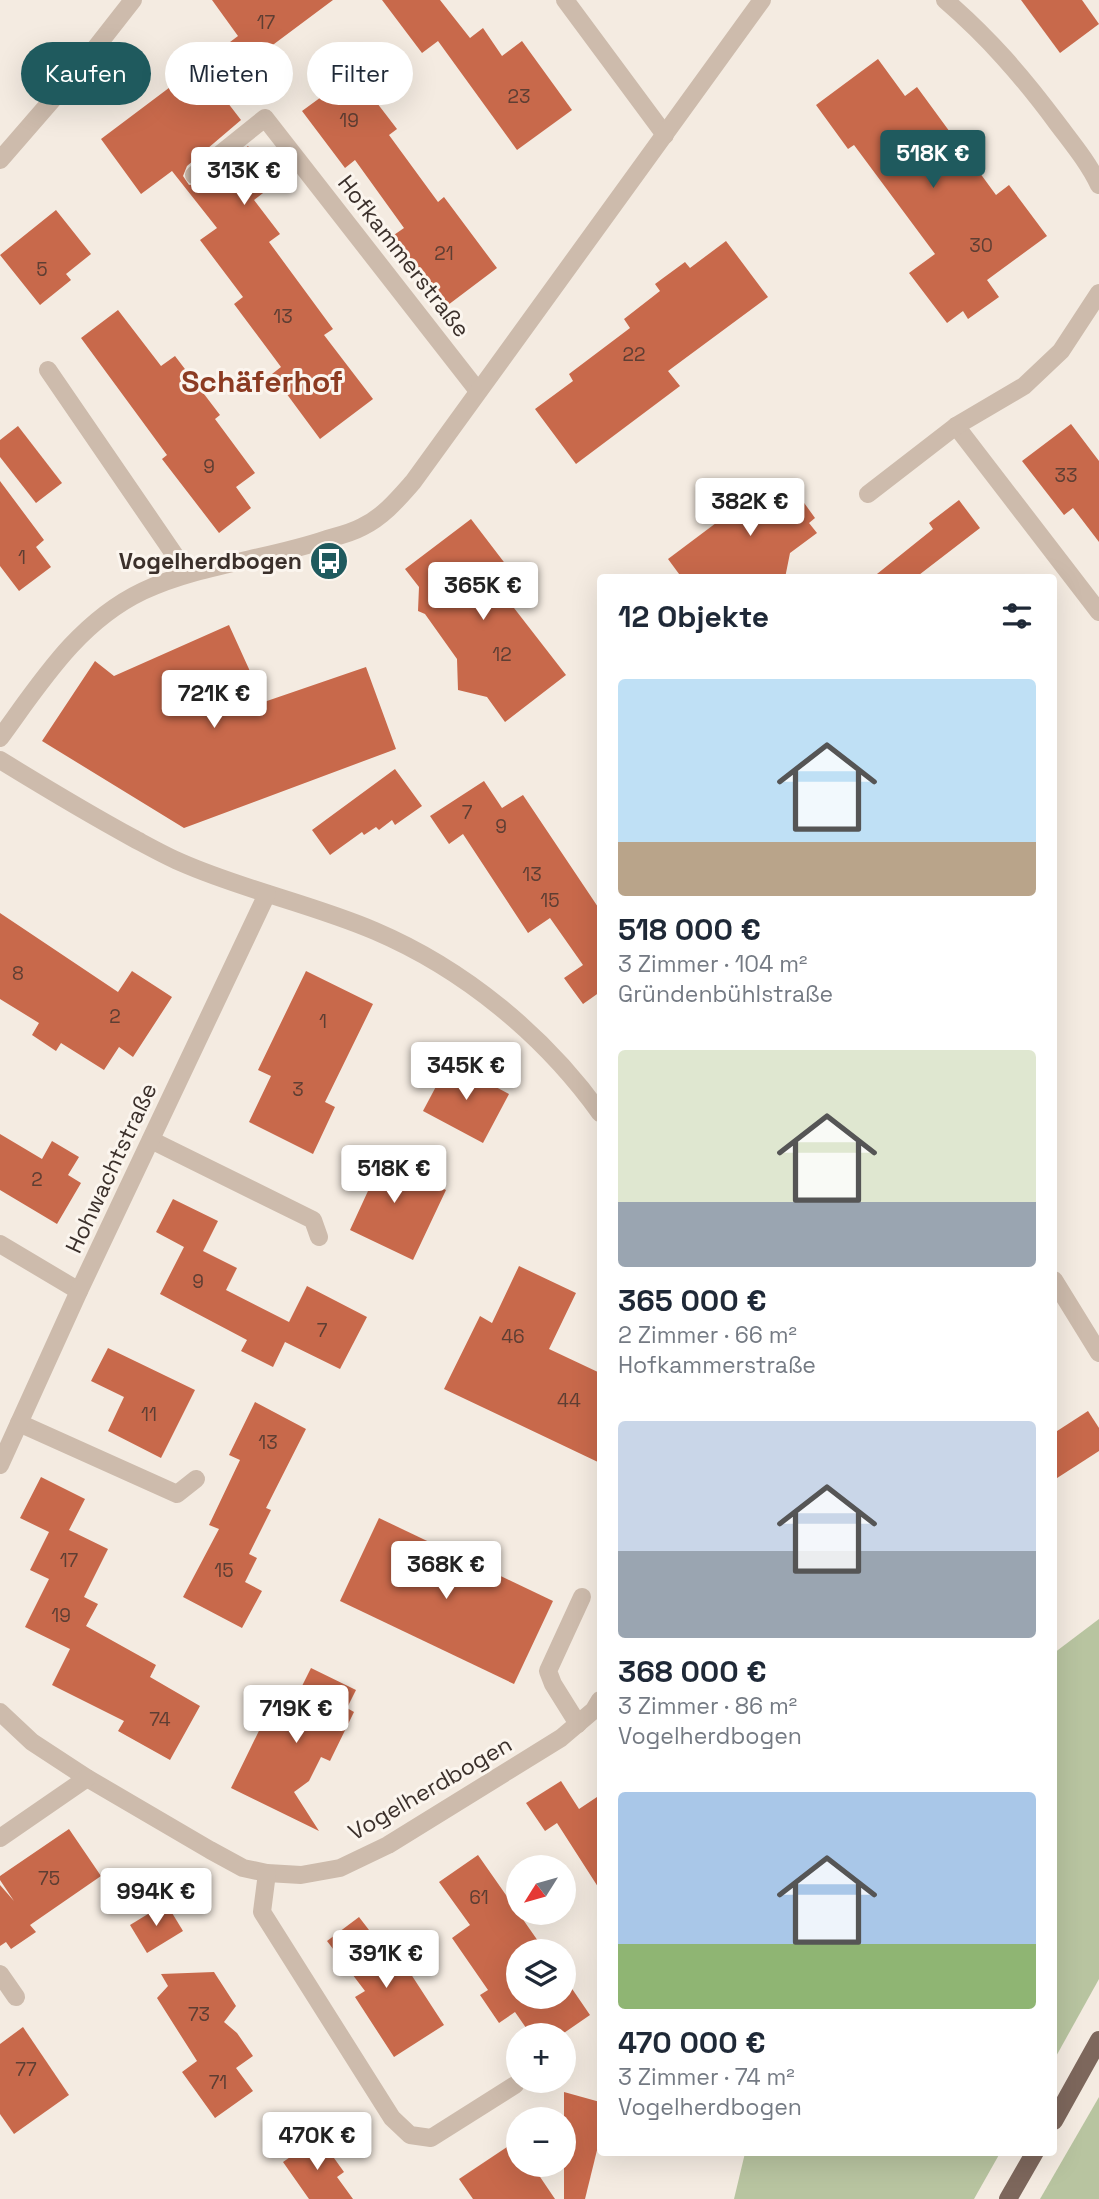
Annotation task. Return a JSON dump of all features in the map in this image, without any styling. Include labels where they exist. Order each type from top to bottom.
[{"type":"main road","points":[[1057,2116],[1099,2040]]},
{"type":"main road","points":[[1008,2199],[1033,2156]]},
{"type":"street","points":[[0,160],[79,69],[133,0]]},
{"type":"street","points":[[565,0],[665,135]]},
{"type":"street","points":[[0,738],[61,654],[104,614],[141,592],[187,573],[296,549],[361,528],[383,514],[413,482],[762,0]]},
{"type":"street","points":[[945,0],[980,30],[1019,72],[1090,166],[1099,185]]},
{"type":"street","name":"Hofkammerstraße","points":[[194,175],[265,118],[478,391]]},
{"type":"street","points":[[868,494],[956,426],[1024,386],[1061,351],[1099,293]]},
{"type":"street","points":[[47,370],[187,573]]},
{"type":"street","points":[[956,426],[1099,612]]},
{"type":"street","points":[[0,760],[75,807],[180,862],[375,931],[432,959],[484,993],[594,1091]]},
{"type":"street","name":"Hohwachtstraße","points":[[0,1465],[79,1291],[267,894]]},
{"type":"street","points":[[151,1140],[313,1220],[319,1237]]},
{"type":"street","points":[[0,1244],[79,1291]]},
{"type":"street","points":[[1057,1285],[1099,1353]]},
{"type":"street","points":[[19,1423],[177,1494],[196,1479]]},
{"type":"street","points":[[578,1724],[548,1671],[582,1597]]},
{"type":"street","name":"Vogelherdbogen","points":[[0,1712],[32,1742],[87,1778],[243,1868],[301,1875],[340,1868],[388,1845],[561,1738],[597,1703]]},
{"type":"street","points":[[0,1838],[87,1778]]},
{"type":"street","points":[[267,1873],[262,1912],[392,2119],[410,2135],[431,2138],[506,2091]]},
{"type":"street","points":[[0,1974],[16,1997]]},
{"type":"green space","points":[[1099,1619],[1099,1979],[1057,2055],[1057,1651]]},
{"type":"green space","points":[[1099,2097],[1099,2199],[1040,2199]]},
{"type":"green space","points":[[744,2156],[998,2156],[974,2199],[734,2199]]},
{"type":"building","points":[[212,0],[333,0],[277,42],[230,42],[238,36]]},
{"type":"building","points":[[382,0],[440,0],[470,38],[483,28],[502,56],[522,41],[572,110],[517,150],[438,41],[422,53]]},
{"type":"building","points":[[1021,0],[1082,0],[1099,24],[1060,53]]},
{"type":"building","points":[[878,59],[905,96],[917,87],[996,195],[1009,185],[1047,236],[987,280],[999,297],[968,319],[963,311],[947,323],[909,273],[935,254],[854,145],[848,149],[816,105]]},
{"type":"building","points":[[165,91],[165,105],[229,105],[241,120],[187,166],[183,176],[189,185],[201,184],[248,146],[276,183],[254,200],[280,234],[269,242],[333,329],[324,335],[373,399],[320,439],[272,374],[281,367],[234,304],[243,297],[200,240],[217,228],[172,171],[141,194],[101,139],[146,105],[151,105],[151,101]]},
{"type":"building","points":[[310,105],[379,105],[397,129],[389,135],[438,202],[444,197],[497,268],[444,308],[391,237],[404,228],[355,160],[345,168],[302,111]]},
{"type":"building","points":[[56,210],[91,254],[66,274],[71,280],[40,305],[0,255]]},
{"type":"building","points":[[726,241],[768,297],[668,371],[680,386],[576,464],[535,409],[573,381],[569,374],[630,328],[624,319],[660,291],[655,284],[685,262],[690,268]]},
{"type":"building","points":[[118,310],[161,366],[175,356],[220,415],[215,419],[255,473],[236,487],[251,508],[219,533],[162,459],[167,455],[81,338]]},
{"type":"building","points":[[1071,424],[1099,461],[1099,542],[1073,508],[1064,515],[1022,461]]},
{"type":"building","points":[[18,426],[62,483],[36,503],[0,457],[0,440]]},
{"type":"building","points":[[776,478],[783,487],[789,482],[815,518],[809,523],[817,533],[790,553],[786,574],[679,574],[668,559]]},
{"type":"building","points":[[0,481],[44,540],[36,547],[51,567],[19,591],[0,566]]},
{"type":"building","points":[[959,500],[980,528],[920,574],[877,574],[933,529],[929,523]]},
{"type":"building","points":[[471,519],[520,583],[504,595],[566,675],[505,722],[487,697],[458,690],[457,659],[425,614],[418,611],[419,587],[405,569]]},
{"type":"building","points":[[229,625],[264,702],[366,667],[396,749],[184,828],[42,741],[95,661],[114,676]]},
{"type":"building","points":[[395,769],[422,806],[395,825],[392,820],[379,830],[376,827],[364,835],[362,832],[330,855],[312,830]]},
{"type":"building","points":[[484,781],[502,808],[523,795],[597,906],[597,994],[583,1004],[564,978],[583,965],[550,918],[528,933],[463,834],[449,844],[430,816]]},
{"type":"building","points":[[0,913],[118,992],[132,971],[172,997],[133,1057],[119,1047],[104,1070],[61,1043],[56,1051],[32,1035],[39,1023],[0,999]]},
{"type":"building","points":[[306,971],[373,1004],[325,1102],[335,1107],[313,1154],[249,1122],[271,1076],[258,1070]]},
{"type":"building","points":[[449,1062],[509,1094],[483,1143],[423,1111]]},
{"type":"building","points":[[0,1134],[42,1159],[52,1141],[79,1157],[68,1175],[81,1183],[57,1224],[0,1190]]},
{"type":"building","points":[[364,1150],[446,1190],[413,1260],[350,1230],[368,1191],[349,1182]]},
{"type":"building","points":[[173,1199],[218,1221],[203,1251],[237,1268],[226,1290],[289,1322],[307,1286],[367,1317],[340,1369],[285,1342],[273,1367],[241,1351],[247,1340],[160,1294],[184,1247],[156,1232]]},
{"type":"building","points":[[519,1266],[576,1293],[549,1349],[597,1372],[597,1462],[444,1389],[480,1316],[492,1323]]},
{"type":"building","points":[[108,1348],[195,1390],[161,1458],[108,1431],[124,1397],[91,1381]]},
{"type":"building","points":[[255,1402],[306,1429],[266,1508],[271,1510],[249,1554],[257,1558],[245,1582],[262,1591],[242,1628],[183,1597],[219,1529],[209,1525],[240,1460],[229,1455]]},
{"type":"building","points":[[1088,1411],[1099,1428],[1099,1451],[1057,1478],[1057,1431]]},
{"type":"building","points":[[41,1477],[85,1499],[69,1530],[108,1549],[84,1597],[98,1604],[86,1626],[156,1665],[150,1677],[200,1706],[170,1760],[118,1731],[124,1721],[52,1685],[70,1649],[25,1627],[49,1579],[30,1570],[49,1532],[20,1518]]},
{"type":"building","points":[[379,1518],[553,1601],[514,1684],[340,1601]]},
{"type":"building","points":[[311,1668],[356,1690],[347,1708],[354,1712],[330,1761],[321,1757],[309,1781],[294,1792],[319,1831],[231,1788],[274,1700],[291,1708]]},
{"type":"building","points":[[561,1781],[579,1809],[597,1797],[597,1885],[557,1823],[545,1831],[526,1803]]},
{"type":"building","points":[[69,1829],[101,1876],[30,1925],[36,1932],[11,1949],[6,1942],[0,1946],[0,1885],[14,1901],[0,1876]]},
{"type":"building","points":[[478,1855],[506,1895],[506,1925],[527,1925],[537,1939],[506,1939],[506,2009],[576,2009],[576,1995],[590,2015],[576,2025],[523,2023],[515,2012],[499,2023],[480,1995],[488,1990],[452,1938],[470,1925],[439,1882]]},
{"type":"building","points":[[166,1903],[183,1931],[147,1953],[130,1925]]},
{"type":"building","points":[[359,1917],[399,1969],[405,1965],[444,2025],[394,2057],[355,1997],[365,1991],[327,1941]]},
{"type":"building","points":[[214,1972],[236,2006],[224,2022],[237,2033],[253,2056],[236,2068],[253,2091],[215,2118],[182,2072],[197,2061],[157,1998],[168,1986],[161,1974]]},
{"type":"building","points":[[23,2027],[69,2095],[14,2134],[0,2114],[0,2044]]},
{"type":"building","points":[[564,2093],[597,2101],[597,2150],[585,2199],[564,2199],[564,2177],[576,2177],[576,2107],[564,2107]]},
{"type":"building","points":[[319,2137],[344,2172],[337,2177],[353,2199],[309,2199],[283,2162]]},
{"type":"building","points":[[506,2148],[506,2177],[540,2177],[555,2199],[473,2199],[459,2179]]},
{"type":"place","name":"Vogelherdbogen","points":[[329,561]]},
{"type":"district","name":"Schäferhof","points":[[262,381]]}]
